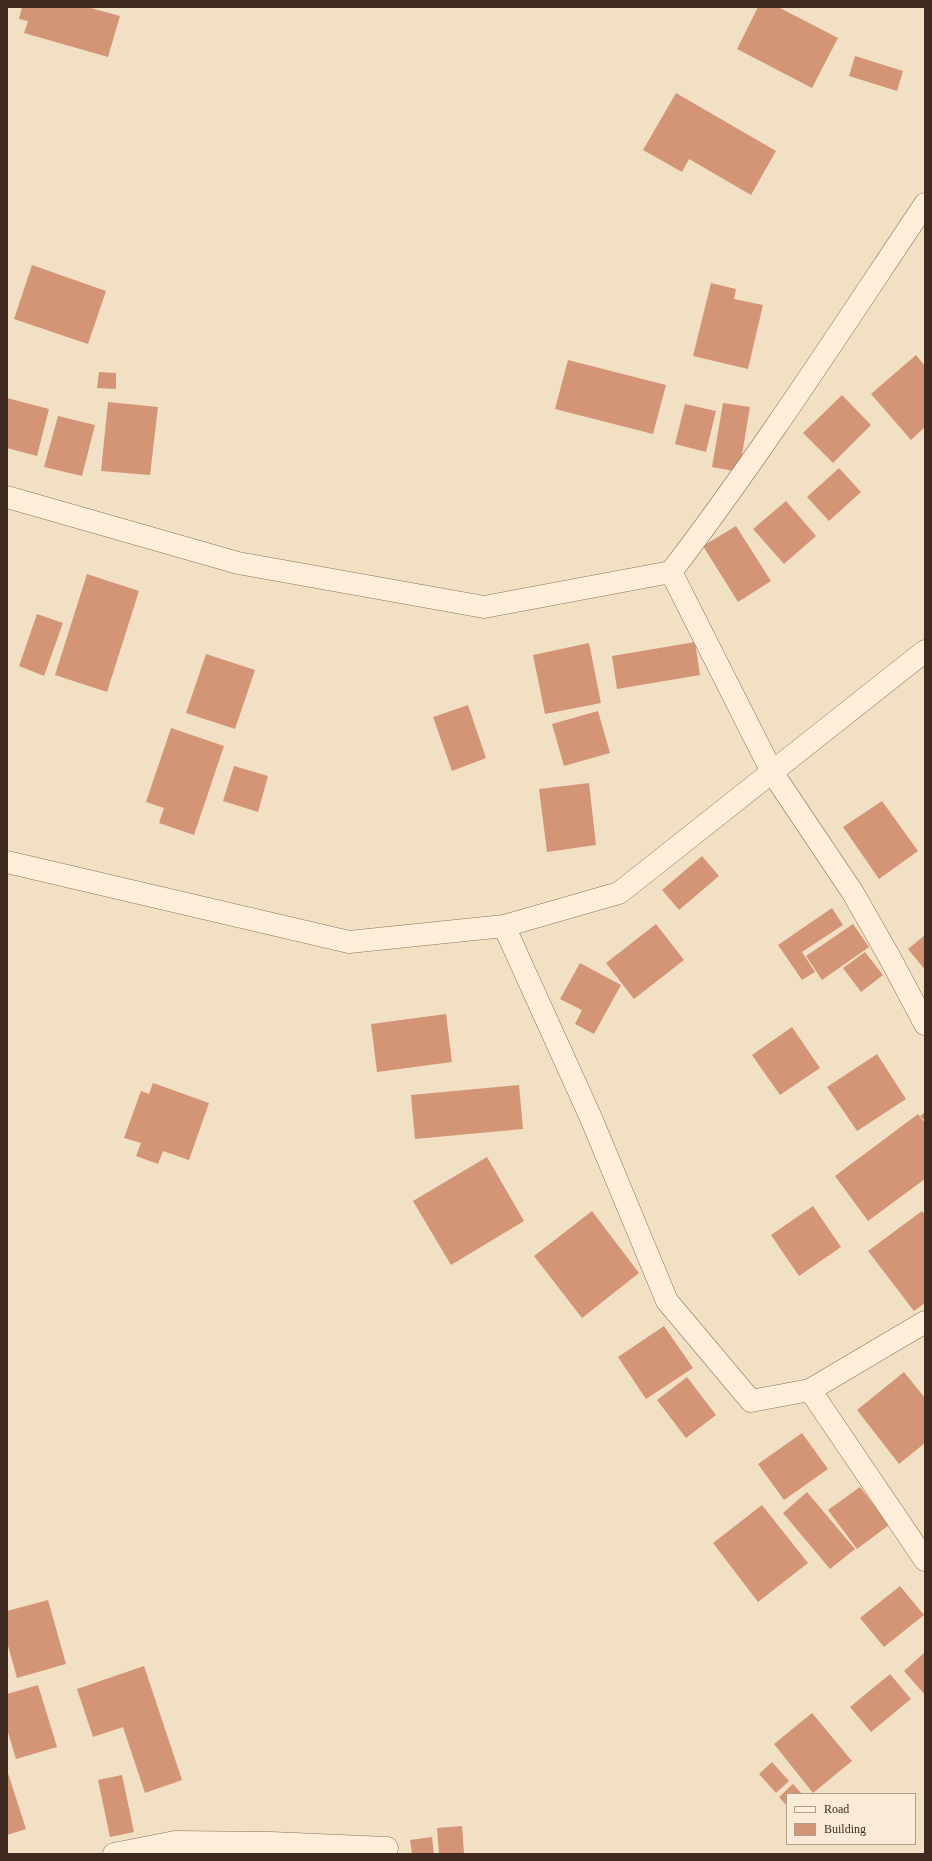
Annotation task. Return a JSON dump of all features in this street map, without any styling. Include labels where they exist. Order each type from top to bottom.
[{"type":"street","points":[[7,497],[238,563],[484,607],[670,572],[715,514],[823,358],[925,204]]},
{"type":"street","points":[[670,572],[772,772],[853,893],[925,1024]]},
{"type":"street","points":[[7,862],[349,942],[504,926],[619,893],[925,651]]},
{"type":"street","points":[[504,926],[591,1118],[667,1301],[751,1401],[810,1390],[925,1322]]},
{"type":"street","points":[[810,1390],[925,1560]]},
{"type":"street","points":[[114,1854],[175,1842],[271,1843],[387,1848]]},
{"type":"building","points":[[22,7],[87,7],[120,16],[108,57],[24,33],[28,21],[19,19]]},
{"type":"building","points":[[758,7],[778,7],[838,38],[812,88],[737,49]]},
{"type":"building","points":[[855,56],[903,71],[897,91],[849,76]]},
{"type":"building","points":[[676,93],[776,151],[751,195],[689,159],[682,172],[643,150]]},
{"type":"building","points":[[32,265],[106,291],[88,344],[14,319]]},
{"type":"building","points":[[711,283],[736,289],[734,299],[763,305],[748,369],[693,356]]},
{"type":"building","points":[[916,355],[925,366],[925,427],[911,440],[871,394]]},
{"type":"building","points":[[568,360],[666,385],[653,434],[555,409]]},
{"type":"building","points":[[99,372],[116,373],[116,389],[97,388]]},
{"type":"building","points":[[842,395],[871,425],[833,463],[803,433]]},
{"type":"building","points":[[7,398],[49,409],[37,456],[7,448]]},
{"type":"building","points":[[108,402],[158,407],[150,475],[101,471]]},
{"type":"building","points":[[723,403],[750,407],[739,472],[712,467]]},
{"type":"building","points":[[685,404],[716,411],[706,452],[675,444]]},
{"type":"building","points":[[58,416],[95,425],[82,476],[44,467]]},
{"type":"building","points":[[839,468],[861,492],[829,521],[807,497]]},
{"type":"building","points":[[786,501],[816,536],[784,564],[753,529]]},
{"type":"building","points":[[736,526],[771,581],[738,602],[703,546]]},
{"type":"building","points":[[87,574],[139,591],[107,692],[55,675]]},
{"type":"building","points":[[37,614],[63,623],[44,676],[19,666]]},
{"type":"building","points":[[695,642],[700,675],[617,689],[612,656]]},
{"type":"building","points":[[589,643],[601,703],[545,714],[533,655]]},
{"type":"building","points":[[206,654],[255,670],[235,729],[186,713]]},
{"type":"building","points":[[468,705],[486,758],[452,771],[433,717]]},
{"type":"building","points":[[598,711],[610,753],[564,766],[552,724]]},
{"type":"building","points":[[171,728],[224,746],[194,835],[159,823],[164,808],[146,802]]},
{"type":"building","points":[[234,766],[268,776],[258,812],[223,801]]},
{"type":"building","points":[[589,783],[596,845],[547,852],[539,789]]},
{"type":"building","points":[[882,801],[918,851],[879,879],[843,827]]},
{"type":"building","points":[[702,856],[719,876],[679,910],[662,890]]},
{"type":"building","points":[[832,908],[843,925],[802,952],[815,972],[802,980],[778,945]]},
{"type":"building","points":[[656,924],[684,960],[634,999],[606,963]]},
{"type":"building","points":[[853,924],[869,947],[822,980],[806,956]]},
{"type":"building","points":[[925,935],[925,970],[908,949]]},
{"type":"building","points":[[865,952],[883,975],[861,992],[843,968]]},
{"type":"building","points":[[580,963],[621,985],[594,1034],[575,1024],[582,1010],[560,999]]},
{"type":"building","points":[[446,1014],[452,1062],[377,1072],[371,1024]]},
{"type":"building","points":[[792,1027],[820,1068],[780,1095],[752,1055]]},
{"type":"building","points":[[877,1054],[906,1099],[857,1131],[827,1087]]},
{"type":"building","points":[[153,1083],[209,1103],[189,1160],[163,1151],[158,1164],[136,1156],[141,1143],[124,1138],[141,1091],[149,1094]]},
{"type":"building","points":[[519,1085],[523,1129],[415,1139],[411,1095]]},
{"type":"building","points":[[925,1112],[925,1121],[920,1116]]},
{"type":"building","points":[[918,1114],[925,1123],[925,1179],[868,1221],[835,1176]]},
{"type":"building","points":[[487,1157],[524,1221],[451,1265],[413,1201]]},
{"type":"building","points":[[813,1206],[841,1247],[799,1276],[771,1235]]},
{"type":"building","points":[[592,1211],[639,1273],[582,1318],[534,1256]]},
{"type":"building","points":[[922,1211],[925,1215],[925,1303],[914,1311],[868,1251]]},
{"type":"building","points":[[664,1326],[693,1368],[646,1399],[618,1357]]},
{"type":"building","points":[[904,1372],[925,1398],[925,1443],[899,1464],[857,1410]]},
{"type":"building","points":[[687,1377],[716,1415],[686,1438],[657,1400]]},
{"type":"building","points":[[802,1433],[828,1469],[784,1500],[758,1464]]},
{"type":"building","points":[[860,1487],[889,1525],[857,1549],[828,1510]]},
{"type":"building","points":[[807,1492],[855,1549],[830,1569],[783,1513]]},
{"type":"building","points":[[762,1505],[808,1563],[758,1602],[713,1543]]},
{"type":"building","points":[[900,1586],[924,1615],[884,1647],[860,1618]]},
{"type":"building","points":[[48,1600],[66,1664],[17,1678],[7,1642],[7,1611]]},
{"type":"building","points":[[925,1652],[925,1695],[904,1671]]},
{"type":"building","points":[[144,1666],[182,1780],[145,1793],[123,1727],[93,1737],[77,1689]]},
{"type":"building","points":[[890,1674],[911,1699],[871,1732],[850,1707]]},
{"type":"building","points":[[38,1685],[57,1747],[16,1759],[7,1729],[7,1694]]},
{"type":"building","points":[[812,1713],[852,1761],[813,1793],[774,1744]]},
{"type":"building","points":[[772,1762],[789,1781],[776,1793],[759,1774]]},
{"type":"building","points":[[7,1770],[26,1829],[7,1835]]},
{"type":"building","points":[[122,1775],[134,1832],[110,1837],[98,1780]]},
{"type":"building","points":[[793,1784],[801,1793],[786,1793],[786,1805],[779,1797]]},
{"type":"building","points":[[462,1826],[464,1853],[439,1854],[437,1828]]},
{"type":"building","points":[[432,1837],[434,1854],[412,1854],[410,1840]]}]
